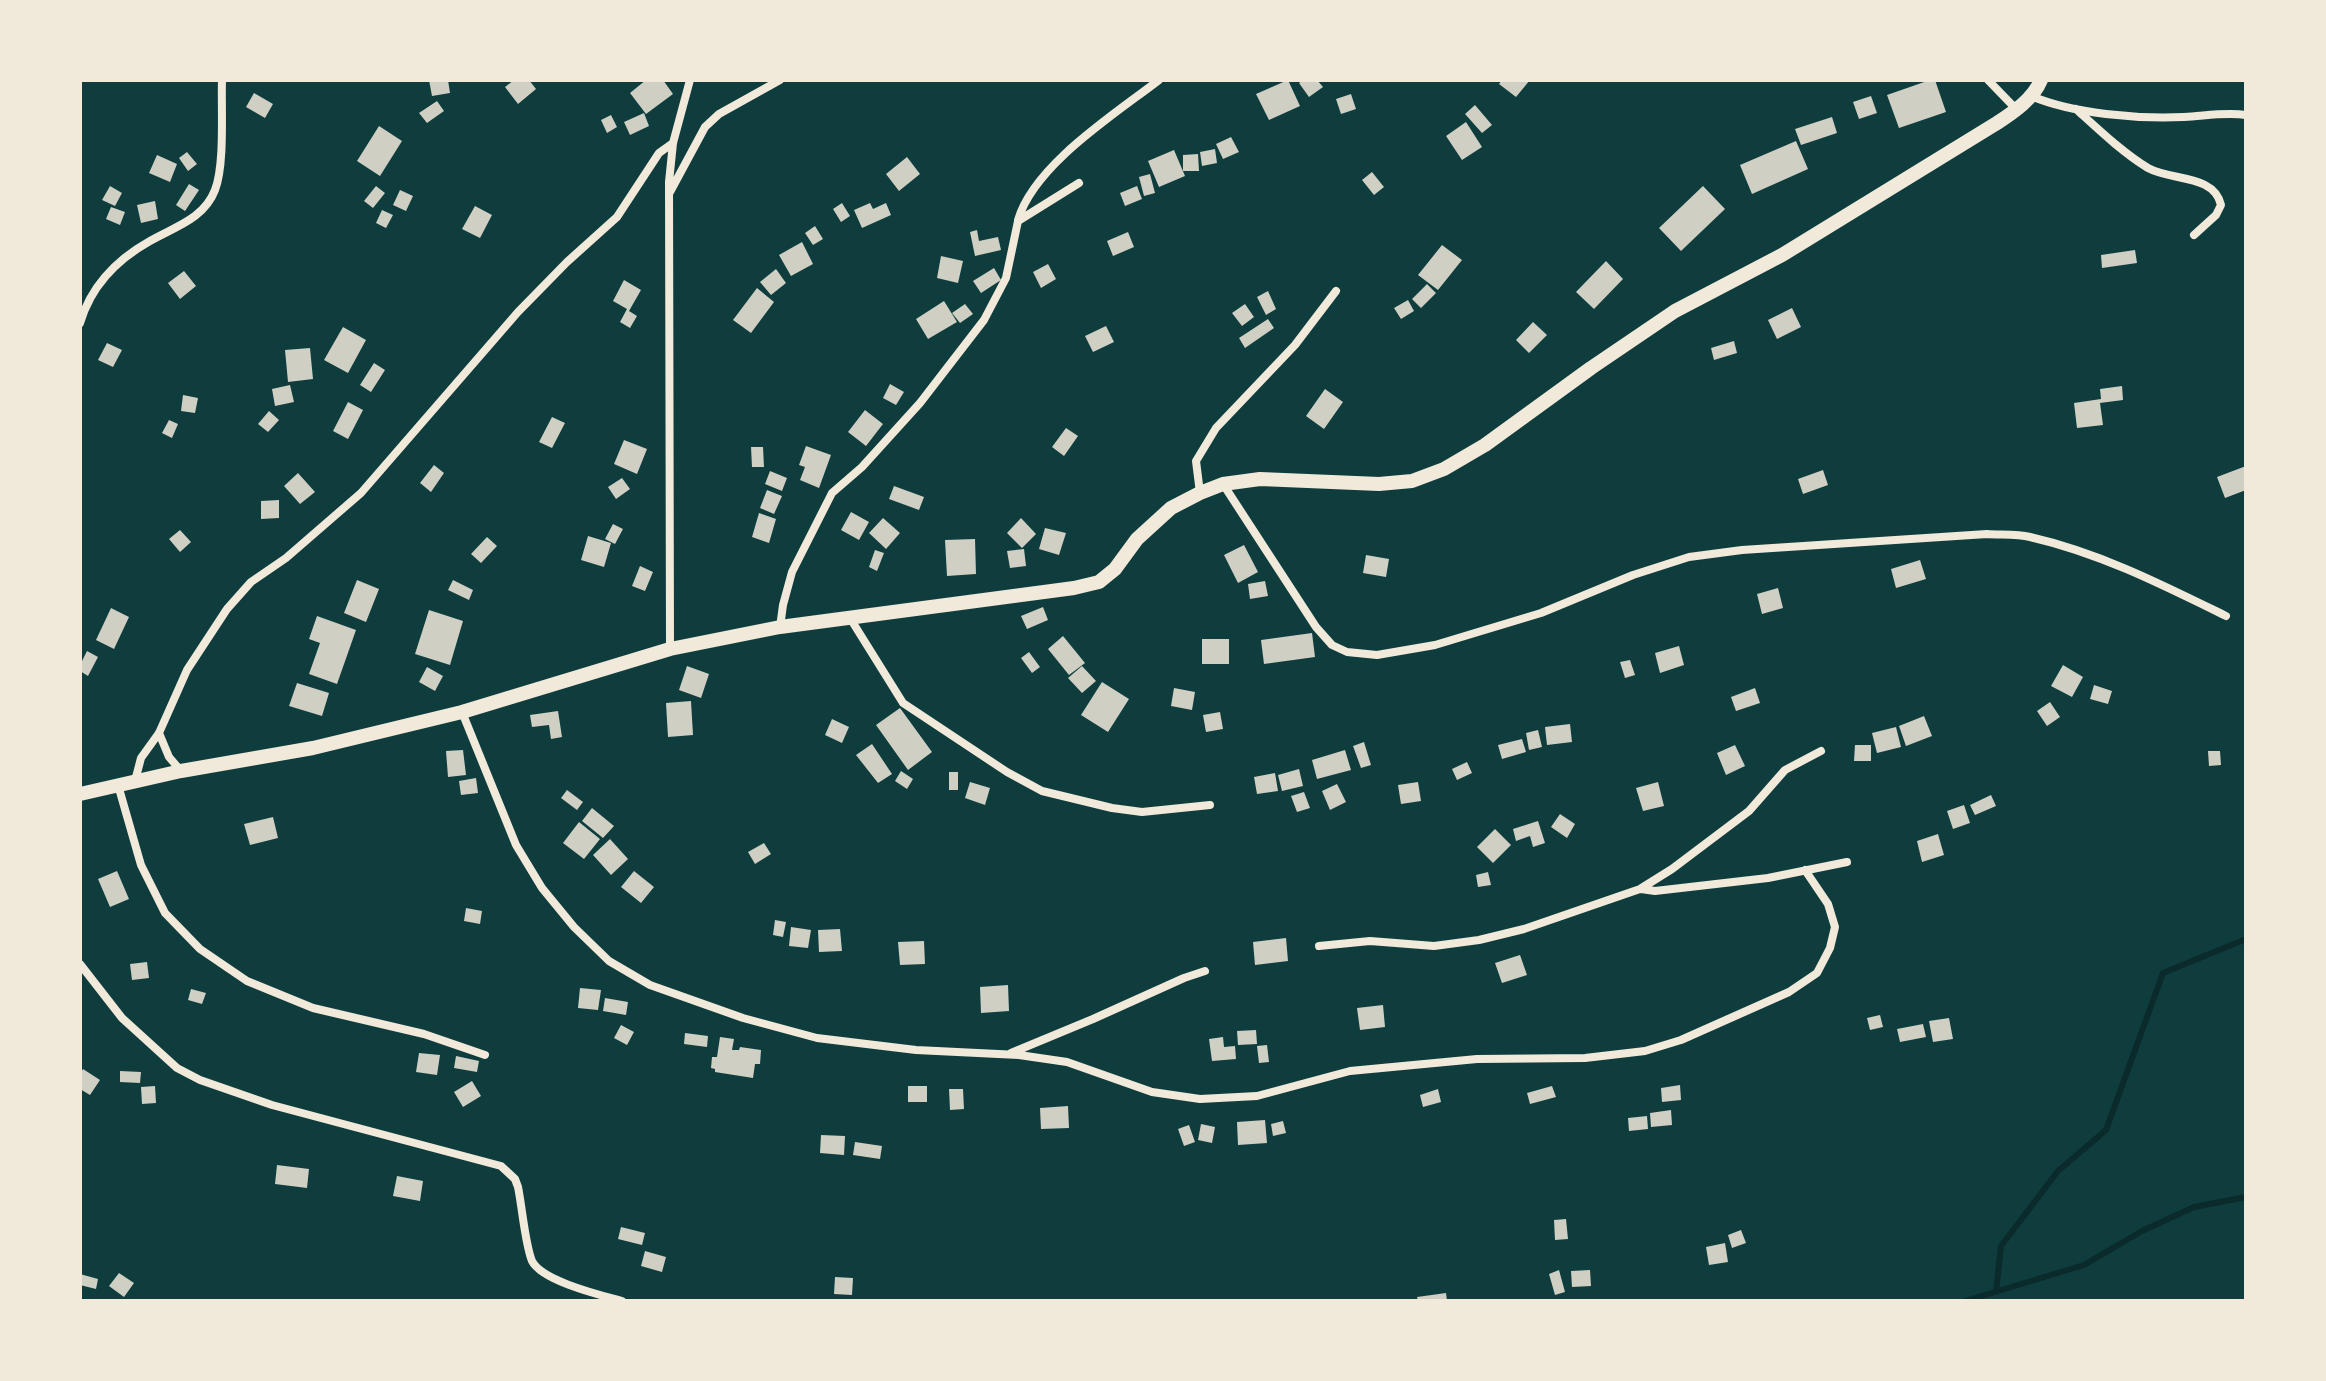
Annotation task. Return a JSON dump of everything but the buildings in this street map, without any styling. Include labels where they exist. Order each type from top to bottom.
[{"type":"street","points":[[80,323],[95,289],[112,267],[148,242],[186,223],[206,207],[216,189],[219,168],[222,80]]},
{"type":"street","points":[[670,649],[670,193],[673,143],[690,80]]},
{"type":"street","points":[[670,193],[705,127],[719,114],[780,80]]},
{"type":"street","points":[[780,627],[792,572],[832,493],[862,467],[920,403],[984,320],[1006,278],[1023,202],[1046,173],[1091,132],[1159,80]]},
{"type":"street","points":[[1988,80],[2017,110]]},
{"type":"street","points":[[80,794],[181,771],[313,748],[462,712],[670,649],[780,627],[1074,588],[1099,582],[1115,569],[1137,539],[1171,508],[1223,484],[1260,479],[1379,484],[1412,481],[1444,469],[1485,445],[1675,311],[1782,255],[2017,110],[2041,80]]},
{"type":"street","points":[[2030,96],[2076,109],[2153,118],[2232,113],[2246,115]]},
{"type":"street","points":[[2076,109],[2150,169],[2209,186],[2219,195],[2221,205],[2216,215],[2194,235]]},
{"type":"street","points":[[135,781],[141,758],[159,733],[187,670],[227,609],[251,582],[286,558],[361,493],[518,312],[617,217],[659,153],[673,143]]},
{"type":"street","points":[[1018,221],[1079,183]]},
{"type":"street","points":[[1200,493],[1196,461],[1216,428],[1295,345],[1336,291]]},
{"type":"street","points":[[1223,484],[1316,627],[1332,645],[1347,652],[1377,655],[1435,645],[1541,613],[1633,575],[1689,557],[1742,550],[1987,534],[2028,536],[2083,552],[2147,577],[2226,616]]},
{"type":"street","points":[[849,617],[903,703],[1007,772],[1042,791],[1142,812],[1210,805]]},
{"type":"street","points":[[462,712],[523,856],[550,898],[609,961],[650,985],[743,1018],[817,1038],[916,1050],[1006,1054],[1067,1062],[1152,1092],[1200,1099],[1257,1096],[1350,1071],[1477,1059],[1585,1058],[1645,1051],[1681,1040],[1789,992],[1817,973],[1830,948],[1835,927],[1828,904],[1805,870]]},
{"type":"street","points":[[159,733],[169,757],[181,771]]},
{"type":"street","points":[[1319,946],[1370,941],[1434,946],[1479,940],[1524,929],[1640,889],[1749,811],[1785,770],[1821,751]]},
{"type":"street","points":[[118,785],[141,865],[165,913],[200,949],[247,981],[313,1008],[424,1034],[485,1055]]},
{"type":"street","points":[[1640,889],[1655,891],[1706,886],[1847,862]]},
{"type":"street","points":[[80,964],[133,1028],[177,1068],[200,1080],[272,1105],[501,1166],[515,1179],[518,1187],[532,1260],[540,1271],[622,1301]]},
{"type":"street","points":[[1006,1054],[1205,971]]},
{"type":"waterway","points":[[1996,1292],[2001,1246],[2058,1171],[2106,1130],[2163,973],[2246,939]]},
{"type":"waterway","points":[[1965,1301],[2084,1265],[2142,1231],[2194,1207],[2246,1197]]}]
